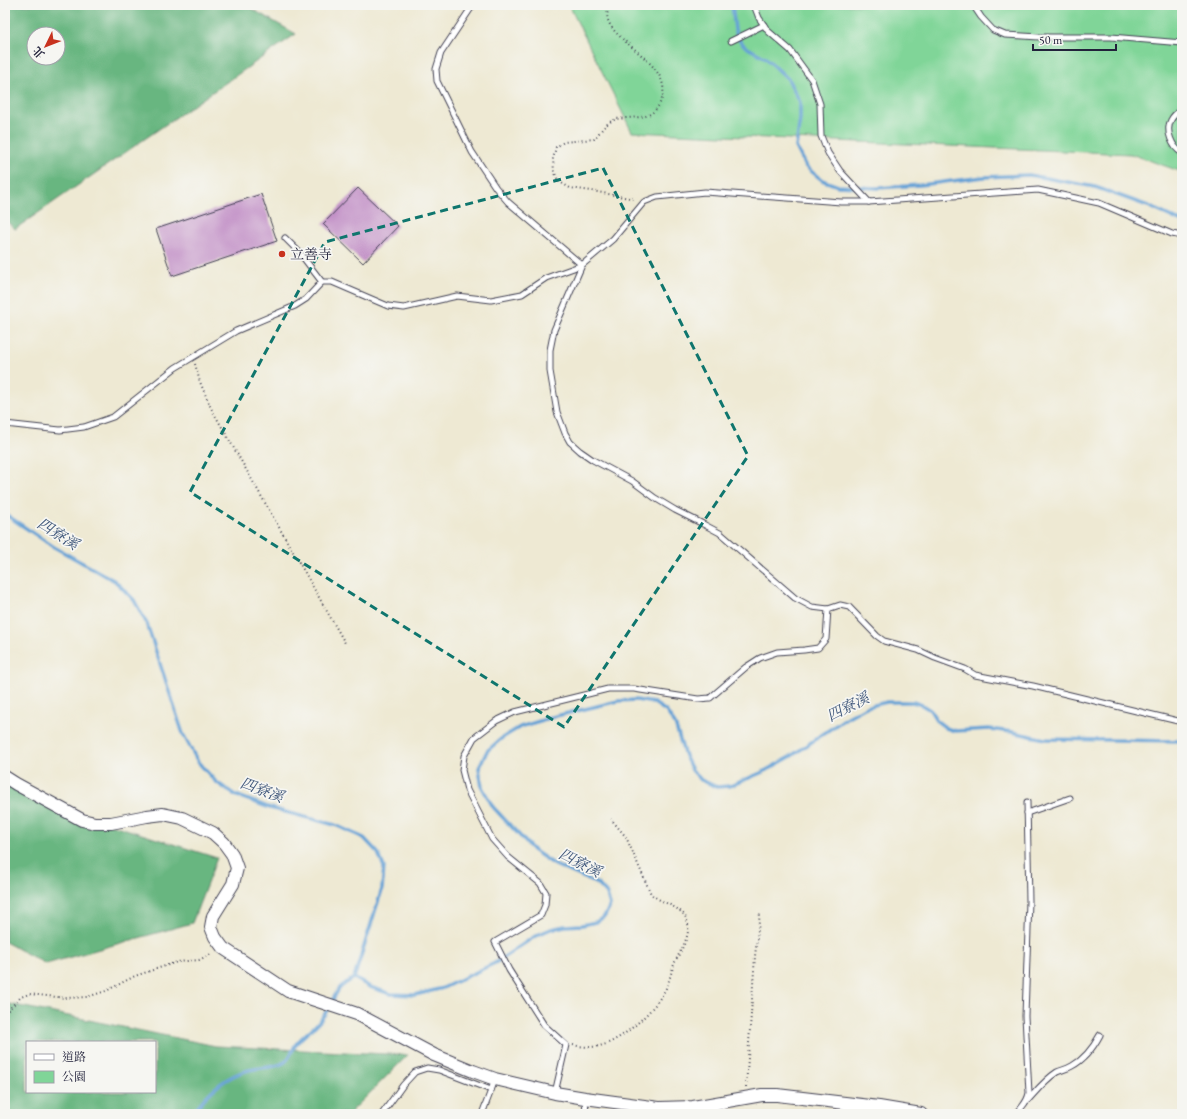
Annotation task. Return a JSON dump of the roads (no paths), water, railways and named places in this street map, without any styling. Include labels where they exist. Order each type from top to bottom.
[{"type":"street","points":[[5,776],[16,784],[82,820],[95,823],[111,823],[163,814],[182,818],[213,833],[224,843],[232,854],[237,868],[233,884],[213,916],[211,927],[215,937],[223,948],[288,990],[357,1014],[493,1085],[555,1092],[585,1098],[658,1108],[693,1107],[762,1095],[777,1095],[879,1107],[921,1114]]},
{"type":"lane","points":[[473,5],[441,53],[436,69],[437,80],[472,152],[496,188],[508,202],[582,265]]},
{"type":"lane","points":[[754,5],[759,18],[768,31],[790,50],[812,80],[820,104],[821,136],[828,153],[840,171],[869,202]]},
{"type":"lane","points":[[973,5],[981,17],[993,30],[1005,35],[1039,37],[1111,37],[1182,43]]},
{"type":"lane","points":[[731,41],[764,25]]},
{"type":"lane","points":[[1182,109],[1171,120],[1169,135],[1177,150],[1182,153]]},
{"type":"lane","points":[[5,424],[60,430],[84,427],[113,417],[175,368],[236,331],[295,306],[306,299],[322,282],[332,282],[388,306],[404,308],[456,296],[491,300],[522,294],[546,278],[582,265],[613,238],[644,202],[657,197],[705,192],[841,202],[869,202],[1038,190],[1098,203],[1172,234],[1182,236]]},
{"type":"lane","points":[[285,238],[299,252],[322,282]]},
{"type":"lane","points":[[582,265],[554,330],[550,350],[550,371],[558,412],[564,432],[570,442],[580,451],[593,460],[632,481],[654,498],[674,510],[720,533],[795,598],[812,607],[828,609],[840,605],[849,607],[877,636],[884,641],[918,650],[965,669],[975,675],[1033,686],[1182,722]]},
{"type":"lane","points":[[555,1092],[566,1044],[544,1025],[509,970],[495,942],[541,915],[545,905],[546,893],[540,883],[508,857],[492,839],[467,790],[462,770],[464,756],[474,738],[496,721],[515,712],[608,689],[634,689],[698,699],[710,698],[746,666],[760,658],[777,652],[818,648],[826,639],[828,609]]},
{"type":"lane","points":[[1027,813],[1070,798]]},
{"type":"lane","points":[[1027,802],[1028,901],[1025,1016],[1029,1093],[1028,1101]]},
{"type":"lane","points":[[1017,1114],[1047,1080],[1058,1072],[1071,1067],[1082,1060],[1092,1048],[1100,1034]]},
{"type":"lane","points":[[382,1114],[403,1085],[415,1072],[426,1068],[439,1070],[493,1085],[482,1114]]},
{"type":"lane","points":[[585,1098],[586,1114]]},
{"type":"waterway","points":[[732,5],[735,30],[739,40],[746,47],[766,58],[788,79],[800,102],[800,119],[796,147],[806,167],[822,180],[838,186],[877,188],[920,185],[984,177],[1029,175],[1095,187],[1148,206],[1182,222]]},
{"type":"waterway","name":"四寮溪","points":[[5,514],[54,547],[115,581],[134,600],[147,624],[183,734],[198,762],[216,782],[235,795],[270,808],[335,825],[364,838],[378,853],[384,867],[382,889],[354,978],[370,987],[391,994],[415,995],[443,988],[495,963],[537,935],[551,929],[596,922],[605,916],[610,905],[607,894],[598,884],[555,865],[533,850],[493,807],[482,787],[479,768],[487,751],[502,738],[520,727],[556,716],[618,701],[636,700],[654,703],[666,711],[675,724],[685,756],[692,770],[701,780],[717,787],[730,786],[763,772],[790,757],[846,718],[866,707],[887,702],[913,702],[922,705],[930,710],[937,721],[946,728],[955,731],[989,729],[1045,739],[1182,741]]},
{"type":"waterway","points":[[192,1114],[203,1100],[224,1081],[249,1070],[272,1067],[285,1062],[296,1044],[322,1018],[339,989],[354,978]]},
{"type":"place","name":"立善寺","points":[[282,254]]}]
